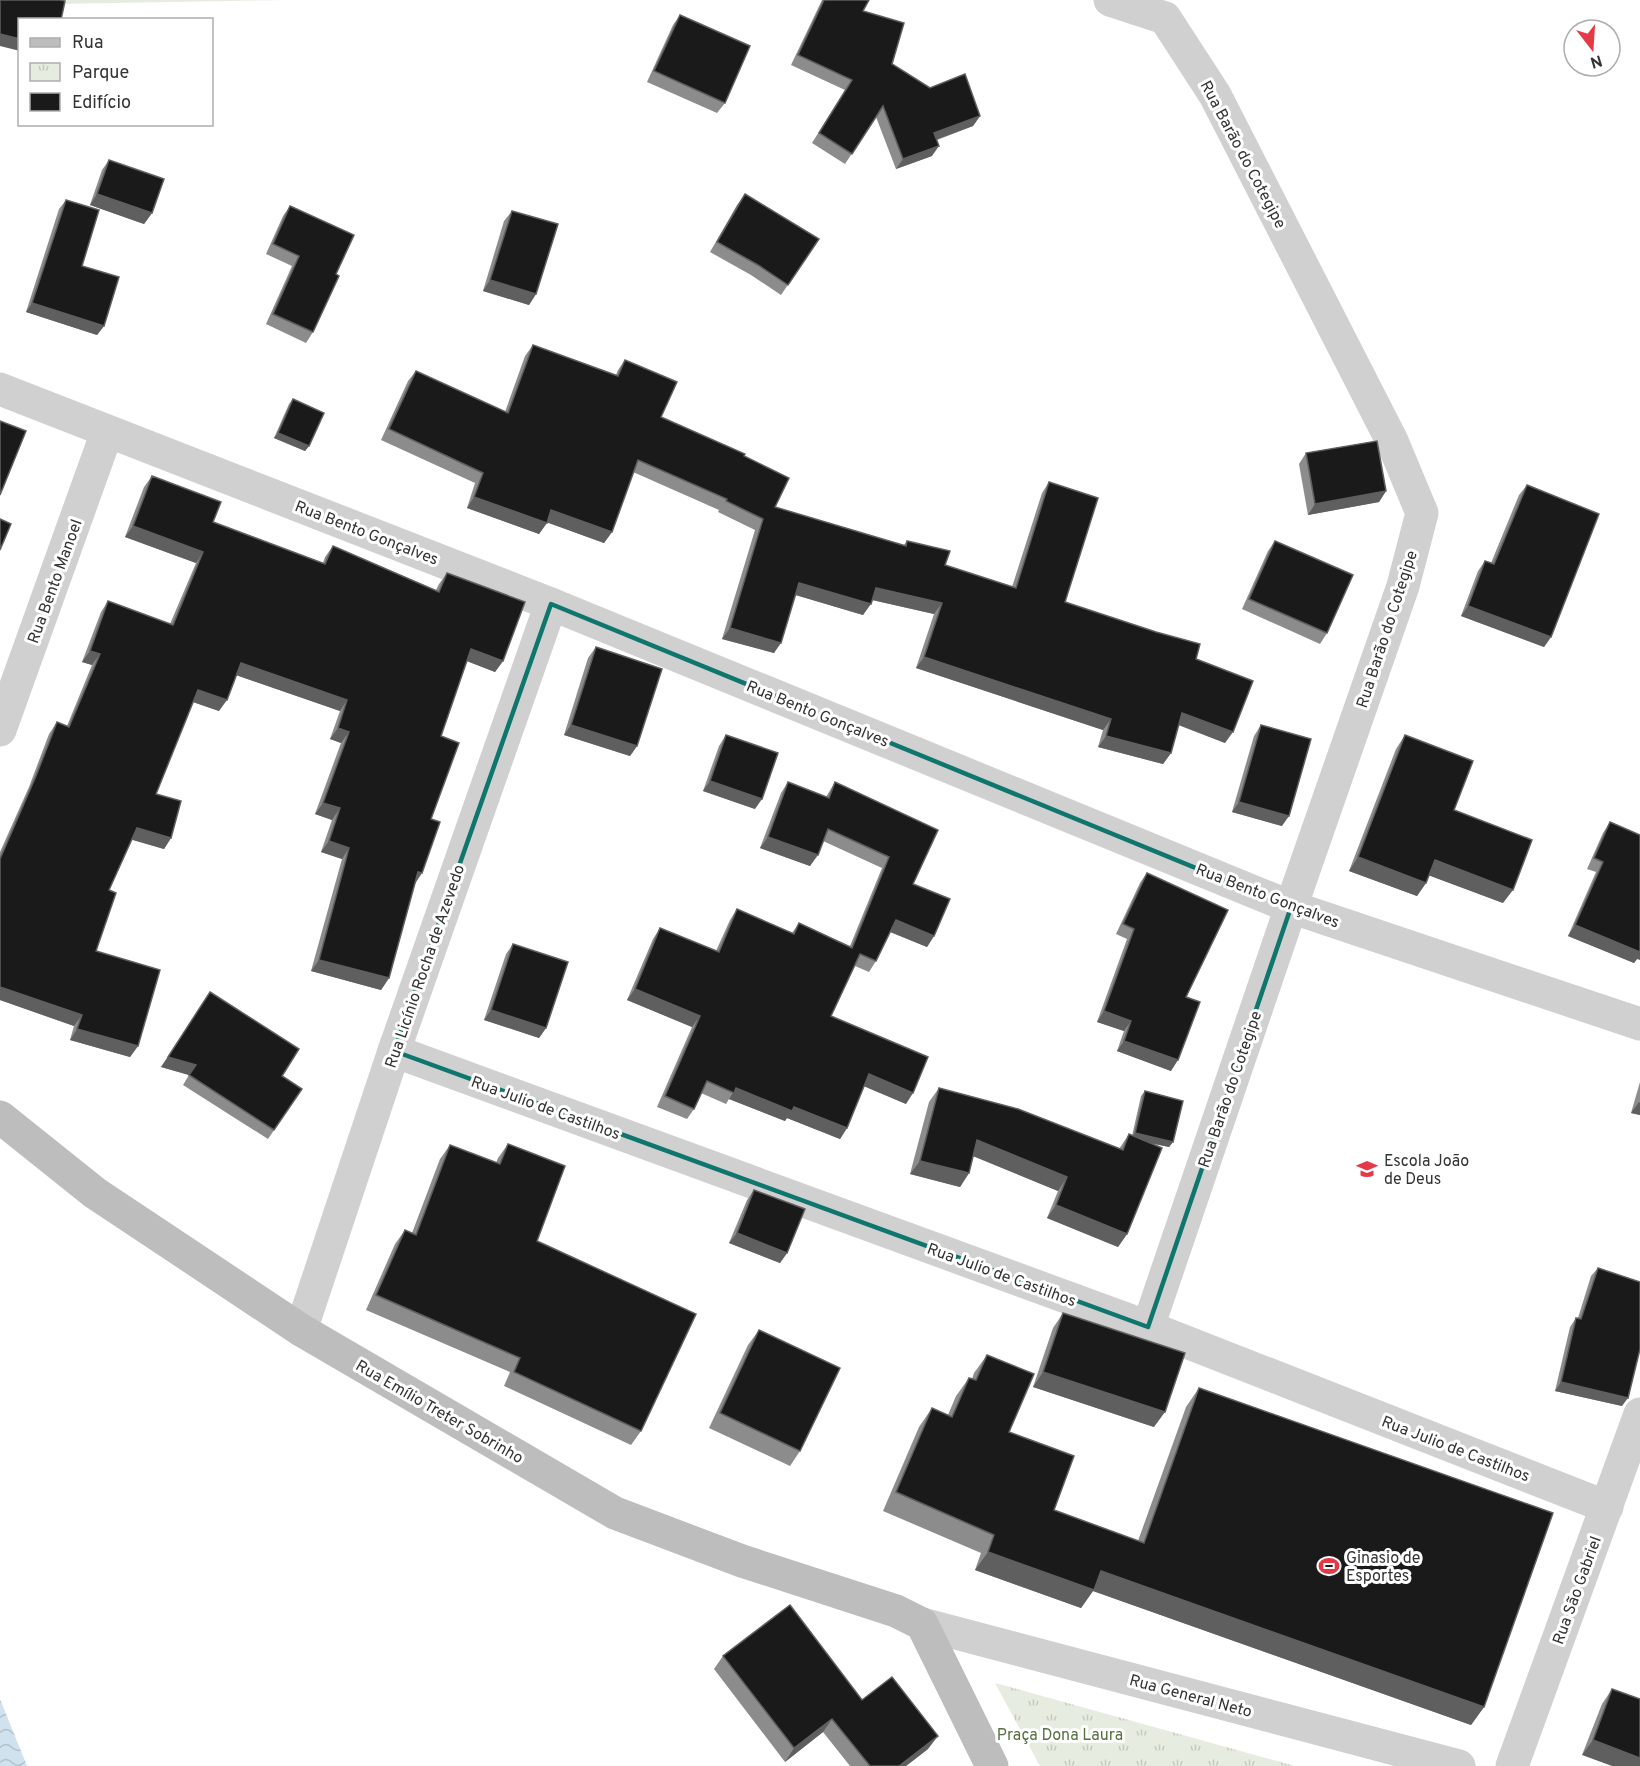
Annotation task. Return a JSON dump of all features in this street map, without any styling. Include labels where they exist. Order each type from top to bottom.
[{"type":"main road","name":"Rua Emílio Treter Sobrinho","points":[[0,1117],[95,1193],[301,1330],[615,1513],[742,1561],[896,1611],[922,1624]]},
{"type":"main road","points":[[922,1624],[992,1766]]},
{"type":"street","name":"Rua Barão do Cotegipe","points":[[1110,0],[1165,18],[1215,95],[1392,441],[1422,513],[1403,586],[1148,1327]]},
{"type":"street","name":"Rua Bento Gonçalves","points":[[0,389],[551,604],[1291,906],[1640,1024]]},
{"type":"street","name":"Rua Bento Manoel","points":[[0,730],[107,432]]},
{"type":"street","name":"Rua Licínio Rocha de Azevedo","points":[[301,1330],[394,1051],[551,604]]},
{"type":"street","name":"Rua Julio de Castilhos","points":[[394,1051],[1148,1327],[1607,1507]]},
{"type":"street","name":"Rua São Gabriel","points":[[1512,1766],[1640,1414]]},
{"type":"street","name":"Rua General Neto","points":[[922,1624],[1459,1766]]},
{"type":"highlighted area","points":[[551,604],[1291,907],[1148,1327],[394,1051]]},
{"type":"green space","points":[[0,0],[286,0],[0,5]]},
{"type":"green space","name":"Praça Dona Laura","points":[[995,1683],[1295,1766],[1040,1766]]},
{"type":"water","points":[[0,1699],[27,1766],[0,1766]]},
{"type":"building","points":[[0,0],[65,1],[61,18],[18,18],[18,38],[0,34]]},
{"type":"building","points":[[824,0],[869,0],[863,11],[904,23],[892,64],[930,88],[965,74],[980,116],[934,133],[939,146],[903,159],[883,106],[852,154],[819,133],[852,80],[798,55]]},
{"type":"building","points":[[680,15],[750,46],[725,103],[654,71]]},
{"type":"building","points":[[109,160],[164,179],[152,213],[97,194]]},
{"type":"building","points":[[745,194],[819,239],[788,285],[717,242]]},
{"type":"building","points":[[66,200],[99,210],[82,266],[119,277],[104,326],[32,303]]},
{"type":"building","points":[[290,206],[354,235],[336,274],[339,276],[313,332],[273,314],[299,256],[273,244]]},
{"type":"building","points":[[512,211],[558,224],[536,294],[490,280]]},
{"type":"building","points":[[533,345],[618,376],[625,360],[677,382],[661,417],[745,454],[744,456],[789,478],[775,507],[906,546],[907,541],[950,551],[945,565],[1016,588],[1049,482],[1098,498],[1065,602],[1200,644],[1196,659],[1253,681],[1233,732],[1182,713],[1171,753],[1106,736],[1111,719],[924,657],[942,603],[876,588],[871,604],[799,583],[781,643],[730,628],[763,519],[726,501],[727,499],[638,460],[612,532],[551,510],[547,523],[474,497],[483,473],[389,429],[416,371],[508,413]]},
{"type":"building","points":[[293,399],[324,413],[309,446],[278,433]]},
{"type":"building","points":[[0,421],[26,431],[0,495]]},
{"type":"building","points":[[1377,441],[1386,491],[1315,504],[1306,453]]},
{"type":"building","points":[[152,476],[221,502],[213,522],[325,564],[333,546],[439,592],[447,573],[525,602],[503,661],[471,649],[441,736],[459,743],[431,819],[440,822],[422,873],[418,872],[389,978],[319,960],[349,848],[329,841],[340,808],[323,803],[349,732],[338,728],[347,700],[241,663],[227,700],[198,690],[156,794],[181,801],[171,838],[137,828],[109,890],[116,893],[96,951],[160,970],[138,1046],[77,1029],[82,1015],[0,987],[0,859],[57,722],[69,727],[100,654],[90,651],[108,601],[173,625],[203,552],[133,526]]},
{"type":"building","points":[[1527,485],[1599,514],[1551,637],[1468,606],[1485,561],[1494,564]]},
{"type":"building","points":[[0,519],[11,524],[0,550]]},
{"type":"building","points":[[1275,541],[1353,575],[1327,633],[1249,599]]},
{"type":"building","points":[[596,647],[662,669],[637,746],[571,725]]},
{"type":"building","points":[[1261,725],[1311,739],[1289,816],[1239,802]]},
{"type":"building","points":[[726,735],[778,753],[762,799],[710,781]]},
{"type":"building","points":[[1405,735],[1473,761],[1454,810],[1532,840],[1513,890],[1435,860],[1426,883],[1358,857]]},
{"type":"building","points":[[788,782],[829,798],[835,782],[938,830],[913,884],[950,899],[934,936],[896,920],[876,961],[860,954],[831,1016],[928,1057],[913,1093],[869,1074],[847,1128],[794,1107],[792,1111],[736,1088],[734,1093],[707,1081],[694,1109],[665,1096],[700,1016],[635,989],[660,928],[719,952],[737,909],[794,934],[799,923],[852,948],[889,857],[828,829],[818,855],[768,837]]},
{"type":"building","points":[[1610,822],[1640,835],[1640,952],[1575,925],[1603,862],[1594,858]]},
{"type":"building","points":[[1147,873],[1228,910],[1186,997],[1200,1002],[1178,1060],[1124,1041],[1131,1021],[1104,1011],[1134,929],[1123,924]]},
{"type":"building","points":[[513,944],[568,962],[546,1028],[491,1010]]},
{"type":"building","points":[[210,992],[299,1049],[282,1076],[302,1089],[274,1130],[189,1075],[196,1065],[168,1057]]},
{"type":"building","points":[[939,1088],[1018,1109],[1123,1150],[1129,1134],[1162,1148],[1127,1234],[1056,1205],[1067,1177],[977,1140],[969,1173],[920,1161]]},
{"type":"building","points":[[1145,1091],[1183,1101],[1173,1142],[1135,1133]]},
{"type":"building","points":[[508,1144],[565,1166],[537,1241],[696,1314],[641,1431],[514,1372],[520,1358],[376,1295],[405,1230],[416,1235],[450,1145],[500,1164]]},
{"type":"building","points":[[754,1190],[805,1209],[787,1253],[737,1233]]},
{"type":"building","points":[[1598,1268],[1640,1282],[1640,1349],[1628,1398],[1561,1382],[1576,1318],[1581,1319]]},
{"type":"building","points":[[1063,1313],[1185,1353],[1165,1412],[1043,1372]]},
{"type":"building","points":[[759,1330],[840,1368],[800,1451],[720,1413]]},
{"type":"building","name":"Ginasio de Esportes","points":[[987,1355],[1034,1374],[1009,1432],[1074,1456],[1054,1510],[1144,1543],[1199,1388],[1553,1513],[1484,1707],[1101,1571],[1094,1590],[988,1552],[994,1535],[896,1492],[932,1408],[952,1417],[969,1378],[976,1380]]},
{"type":"building","points":[[790,1605],[862,1700],[892,1677],[938,1736],[899,1766],[870,1766],[832,1719],[794,1748],[723,1656]]},
{"type":"building","points":[[1612,1689],[1640,1699],[1640,1758],[1593,1740]]},
{"type":"place","name":"Escola João de Deus","points":[[1367,1169]]},
{"type":"place","name":"Ginasio de Esportes","points":[[1329,1566]]}]
